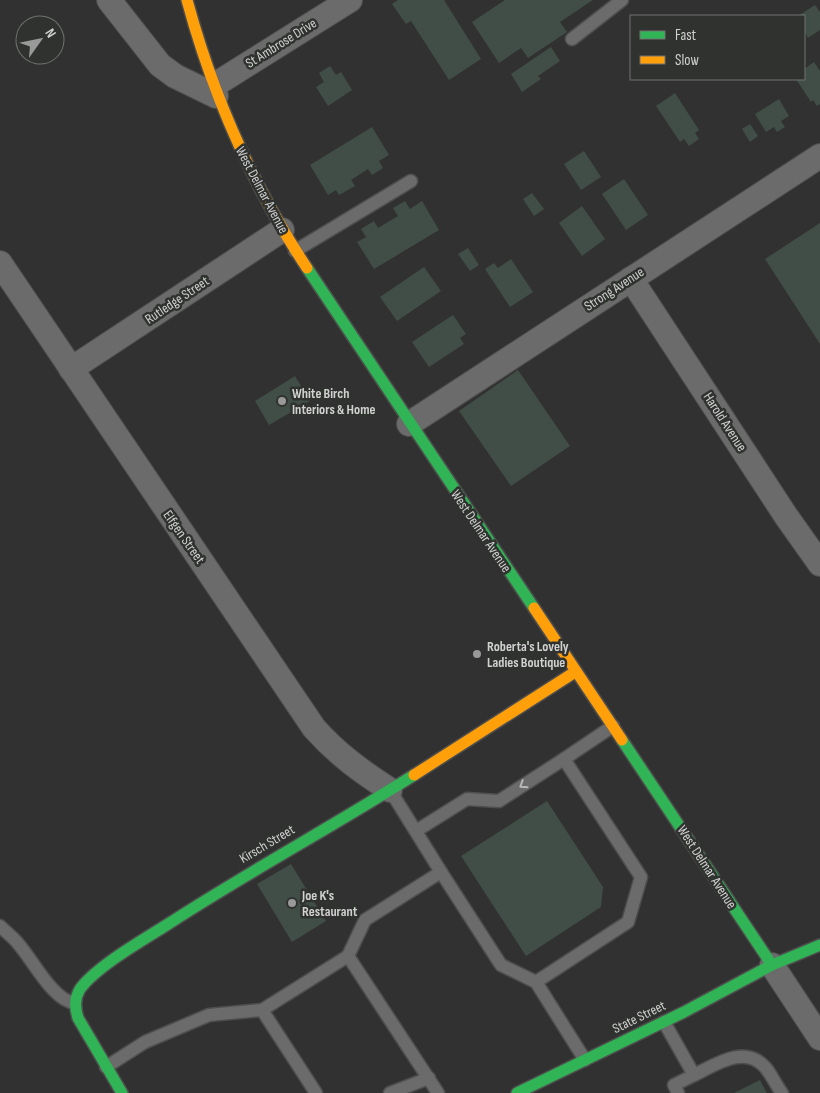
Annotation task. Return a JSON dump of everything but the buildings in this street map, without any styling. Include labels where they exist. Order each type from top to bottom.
[{"type":"street","points":[[109,0],[160,65],[175,76],[214,91]]},
{"type":"street","name":"West Delmar Avenue","points":[[187,0],[214,91],[258,188],[282,230],[409,424],[613,726],[820,1038]]},
{"type":"street","name":"St Ambrose Drive","points":[[214,91],[350,0]]},
{"type":"street","name":"Strong Avenue","points":[[409,424],[820,156]]},
{"type":"street","name":"Rutledge Street","points":[[72,369],[282,230]]},
{"type":"street","name":"Elfgen Street","points":[[0,263],[314,728],[333,750],[390,790]]},
{"type":"street","name":"Harold Avenue","points":[[631,279],[786,516],[820,564]]},
{"type":"street","name":"Kirsch Street","points":[[75,1004],[81,988],[118,956],[239,878],[390,790],[575,672]]},
{"type":"street","name":"State Street","points":[[517,1093],[664,1022],[772,965],[820,945]]},
{"type":"street","points":[[75,1004],[83,1030],[122,1093]]},
{"type":"lane","points":[[572,39],[622,0]]},
{"type":"lane","points":[[295,251],[411,181]]},
{"type":"lane","points":[[416,831],[467,799],[499,801],[613,726]]},
{"type":"lane","points":[[536,982],[628,922],[641,877],[564,759]]},
{"type":"lane","points":[[390,790],[501,965],[536,982],[585,1060]]},
{"type":"lane","points":[[106,1067],[145,1042],[209,1015],[262,1010],[348,956],[366,920],[441,872]]},
{"type":"lane","points":[[0,926],[15,940],[56,994],[69,1003],[75,1004]]},
{"type":"lane","points":[[348,956],[438,1093]]},
{"type":"lane","points":[[262,1010],[316,1093]]},
{"type":"lane","points":[[664,1022],[694,1075]]},
{"type":"lane","points":[[678,1093],[674,1085],[733,1056],[749,1058],[764,1066],[782,1093]]},
{"type":"lane","points":[[390,1093],[429,1078]]},
{"type":"lane","points":[[546,1079],[553,1093]]},
{"type":"traffic: fast","points":[[307,268],[534,608]]},
{"type":"traffic: fast","points":[[622,740],[772,965]]},
{"type":"traffic: fast","points":[[122,1093],[78,1018],[76,1000],[80,989],[87,981],[120,955],[196,906],[414,775]]},
{"type":"traffic: fast","points":[[517,1093],[684,1012],[772,965],[820,945]]},
{"type":"traffic: slow","points":[[187,0],[209,71],[236,139],[269,205],[307,268]]},
{"type":"traffic: slow","points":[[534,608],[622,740]]},
{"type":"traffic: slow","points":[[414,775],[575,672]]},
{"type":"place","name":"White Birch Interiors & Home","points":[[282,401]]},
{"type":"place","name":"Roberta's Lovely Ladies Boutique","points":[[477,654]]},
{"type":"place","name":"Joe K's Restaurant","points":[[292,903]]}]
